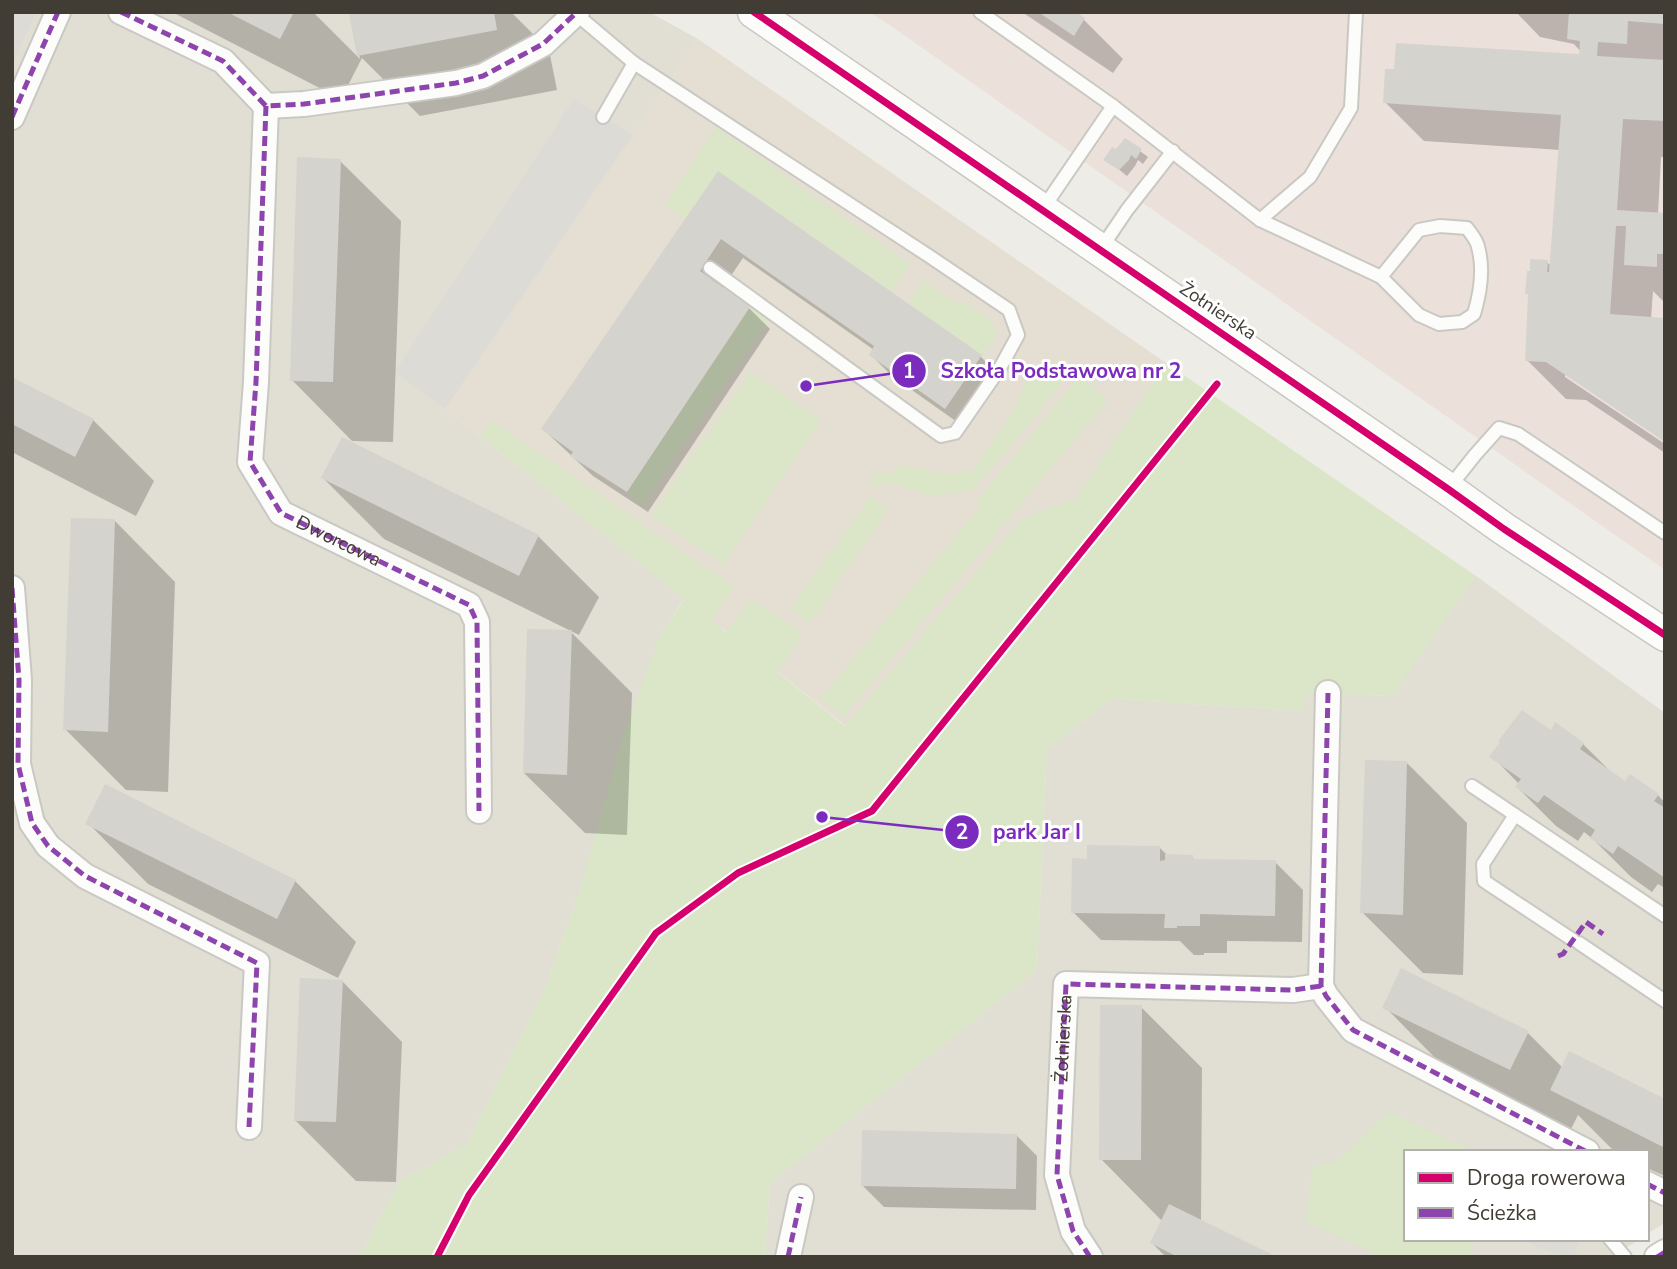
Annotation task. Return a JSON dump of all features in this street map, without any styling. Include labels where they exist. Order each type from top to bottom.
[{"type":"street","points":[[12,117],[58,12]]},
{"type":"street","points":[[121,12],[223,61],[266,106],[304,104],[456,83],[483,76],[543,44],[577,13]]},
{"type":"street","name":"Żołnierska","points":[[754,12],[1504,529],[1665,635]]},
{"type":"street","name":"Dworcowa","points":[[266,106],[256,382],[250,462],[281,513],[470,606],[477,622],[479,811]]},
{"type":"street","points":[[12,588],[19,680],[18,764],[32,823],[48,846],[85,876],[257,963],[249,1127]]},
{"type":"street","points":[[1328,693],[1321,986],[1326,996],[1353,1030],[1583,1150]]},
{"type":"street","name":"Żołnierska","points":[[1090,1257],[1073,1231],[1057,1175],[1066,984],[1293,990],[1321,986]]},
{"type":"street","points":[[1649,1185],[1665,1193]]},
{"type":"street","points":[[788,1257],[801,1196]]},
{"type":"street","points":[[1657,1257],[1665,1252]]},
{"type":"lane","points":[[980,12],[1112,106],[1260,220],[1381,277],[1419,315],[1439,324],[1462,322],[1475,314],[1481,272],[1478,246],[1467,228],[1440,226],[1419,230],[1381,277]]},
{"type":"lane","points":[[1260,220],[1310,177],[1351,108],[1356,12]]},
{"type":"lane","points":[[577,13],[634,63],[1009,310],[1018,335],[1000,368],[955,433],[942,436],[710,268]]},
{"type":"lane","points":[[603,117],[634,63]]},
{"type":"lane","points":[[1042,210],[1112,106]]},
{"type":"lane","points":[[1100,250],[1172,151]]},
{"type":"lane","points":[[1448,489],[1499,428],[1518,434],[1665,533]]},
{"type":"lane","points":[[1472,786],[1665,916]]},
{"type":"lane","points":[[1515,815],[1483,864],[1484,881],[1665,1001]]},
{"type":"lane","points":[[1613,1241],[1625,1257]]},
{"type":"shaded area","points":[[12,12],[649,12],[698,39],[445,409],[684,598],[659,638],[582,884],[546,987],[466,1145],[400,1181],[359,1257],[12,1257]]},
{"type":"shaded area","points":[[12,12],[36,12],[12,65]]},
{"type":"shaded area","points":[[869,12],[1665,12],[1665,570],[891,26]]},
{"type":"shaded area","points":[[698,39],[1166,363],[1076,498],[1021,519],[846,726],[445,409]]},
{"type":"shaded area","points":[[574,99],[633,135],[445,409],[395,372]]},
{"type":"shaded area","points":[[1476,576],[1665,713],[1665,1223],[1649,1233],[1649,1150],[1404,1150],[1404,1241],[1637,1241],[1612,1257],[765,1257],[770,1183],[1037,970],[1047,749],[1112,699],[1303,711],[1305,693],[1391,696]]},
{"type":"shaded area","points":[[1524,1241],[1580,1241],[1573,1257],[1563,1257]]},
{"type":"green space","points":[[716,127],[910,264],[891,291],[719,172],[685,219],[665,205]]},
{"type":"green space","points":[[923,281],[959,305],[963,301],[992,323],[995,335],[992,344],[982,355],[909,303]]},
{"type":"green space","points":[[750,307],[769,319],[642,506],[627,492]]},
{"type":"green space","points":[[1166,363],[1476,576],[1392,696],[1306,693],[1303,711],[1112,699],[1047,749],[1037,970],[770,1183],[765,1257],[359,1257],[400,1181],[466,1145],[546,987],[582,884],[621,741],[659,638],[684,599],[480,436],[491,420],[734,587],[712,619],[726,632],[751,599],[800,631],[801,637],[777,672],[845,726],[1021,519],[1076,498]]},
{"type":"green space","points":[[1034,365],[1075,367],[972,490],[932,496],[885,482],[880,489],[869,482],[877,471],[890,475],[900,465],[948,474],[972,471],[1011,415]]},
{"type":"green space","points":[[750,372],[821,420],[724,564],[651,516]]},
{"type":"green space","points":[[1080,376],[1108,400],[843,717],[821,698],[980,507],[976,502]]},
{"type":"green space","points":[[871,496],[888,509],[810,623],[791,609]]},
{"type":"green space","points":[[1389,1112],[1470,1150],[1404,1150],[1404,1241],[1473,1241],[1469,1257],[1384,1257],[1306,1222],[1312,1167],[1339,1160]]},
{"type":"building","points":[[227,12],[294,12],[280,39]]},
{"type":"building","points":[[494,12],[497,30],[357,56],[349,14]]},
{"type":"building","points":[[1038,12],[1076,12],[1085,18],[1074,36]]},
{"type":"building","points":[[1569,12],[1665,12],[1665,24],[1628,21],[1627,44],[1598,42],[1597,56],[1665,60],[1665,121],[1623,119],[1617,210],[1665,213],[1664,254],[1657,254],[1657,267],[1624,265],[1626,226],[1616,226],[1610,314],[1665,318],[1665,442],[1546,362],[1525,361],[1527,271],[1530,271],[1530,259],[1548,260],[1549,272],[1561,115],[1383,103],[1385,69],[1394,69],[1396,43],[1579,54],[1580,41],[1567,39]]},
{"type":"building","points":[[1125,138],[1142,149],[1136,159],[1131,155],[1119,170],[1103,160],[1112,147],[1116,149]]},
{"type":"building","points":[[297,157],[341,159],[333,382],[290,381]]},
{"type":"building","points":[[718,171],[982,355],[945,409],[869,355],[874,346],[721,239],[700,271],[750,307],[627,492],[570,456],[573,452],[541,429]]},
{"type":"building","points":[[12,377],[94,419],[75,457],[12,424]]},
{"type":"building","points":[[342,437],[539,535],[519,576],[321,478]]},
{"type":"building","points":[[71,518],[115,519],[108,732],[63,730]]},
{"type":"building","points":[[527,629],[572,630],[567,775],[523,773]]},
{"type":"building","points":[[1522,710],[1551,730],[1555,722],[1584,743],[1580,749],[1625,781],[1630,774],[1659,794],[1654,801],[1665,808],[1665,878],[1618,846],[1613,854],[1590,838],[1595,830],[1544,795],[1538,803],[1515,787],[1521,779],[1489,757]]},
{"type":"building","points":[[1365,760],[1407,761],[1403,915],[1360,913]]},
{"type":"building","points":[[105,784],[296,880],[277,919],[85,824]]},
{"type":"building","points":[[1087,845],[1160,846],[1160,861],[1165,860],[1165,854],[1193,855],[1193,859],[1276,860],[1275,916],[1200,914],[1200,926],[1164,928],[1165,914],[1071,913],[1072,858],[1087,859]]},
{"type":"building","points":[[1401,968],[1529,1031],[1510,1070],[1382,1008]]},
{"type":"building","points":[[300,978],[343,980],[336,1122],[294,1121]]},
{"type":"building","points":[[1100,1005],[1142,1005],[1141,1160],[1099,1160]]},
{"type":"building","points":[[1569,1051],[1665,1099],[1665,1148],[1550,1090]]},
{"type":"building","points":[[862,1130],[1017,1134],[1016,1189],[861,1186]]},
{"type":"building","points":[[1169,1204],[1277,1257],[1178,1257],[1150,1243]]},
{"type":"marked path","points":[[12,117],[58,12]]},
{"type":"marked path","points":[[121,12],[223,61],[266,106],[304,104],[456,83],[483,76],[543,44],[577,12]]},
{"type":"marked path","points":[[266,106],[256,382],[250,462],[281,513],[469,605],[477,622],[479,811]]},
{"type":"marked path","points":[[12,588],[19,680],[18,764],[32,823],[48,846],[85,876],[257,963],[249,1127]]},
{"type":"marked path","points":[[1328,693],[1321,986],[1326,996],[1353,1030],[1583,1150]]},
{"type":"marked path","points":[[1558,956],[1563,954],[1586,922],[1603,934]]},
{"type":"marked path","points":[[1090,1257],[1073,1231],[1057,1175],[1066,984],[1293,990],[1321,986]]},
{"type":"marked path","points":[[1649,1185],[1665,1193]]},
{"type":"marked path","points":[[788,1257],[801,1197]]},
{"type":"marked path","points":[[1657,1257],[1665,1252]]},
{"type":"cycle path","points":[[754,12],[1504,529],[1665,635]]},
{"type":"cycle path","points":[[437,1257],[469,1195],[656,933],[738,873],[872,811],[1217,384]]},
{"type":"place","name":"Szkoła Podstawowa nr 2","points":[[806,386]]},
{"type":"place","name":"park Jar I","points":[[822,817]]}]
